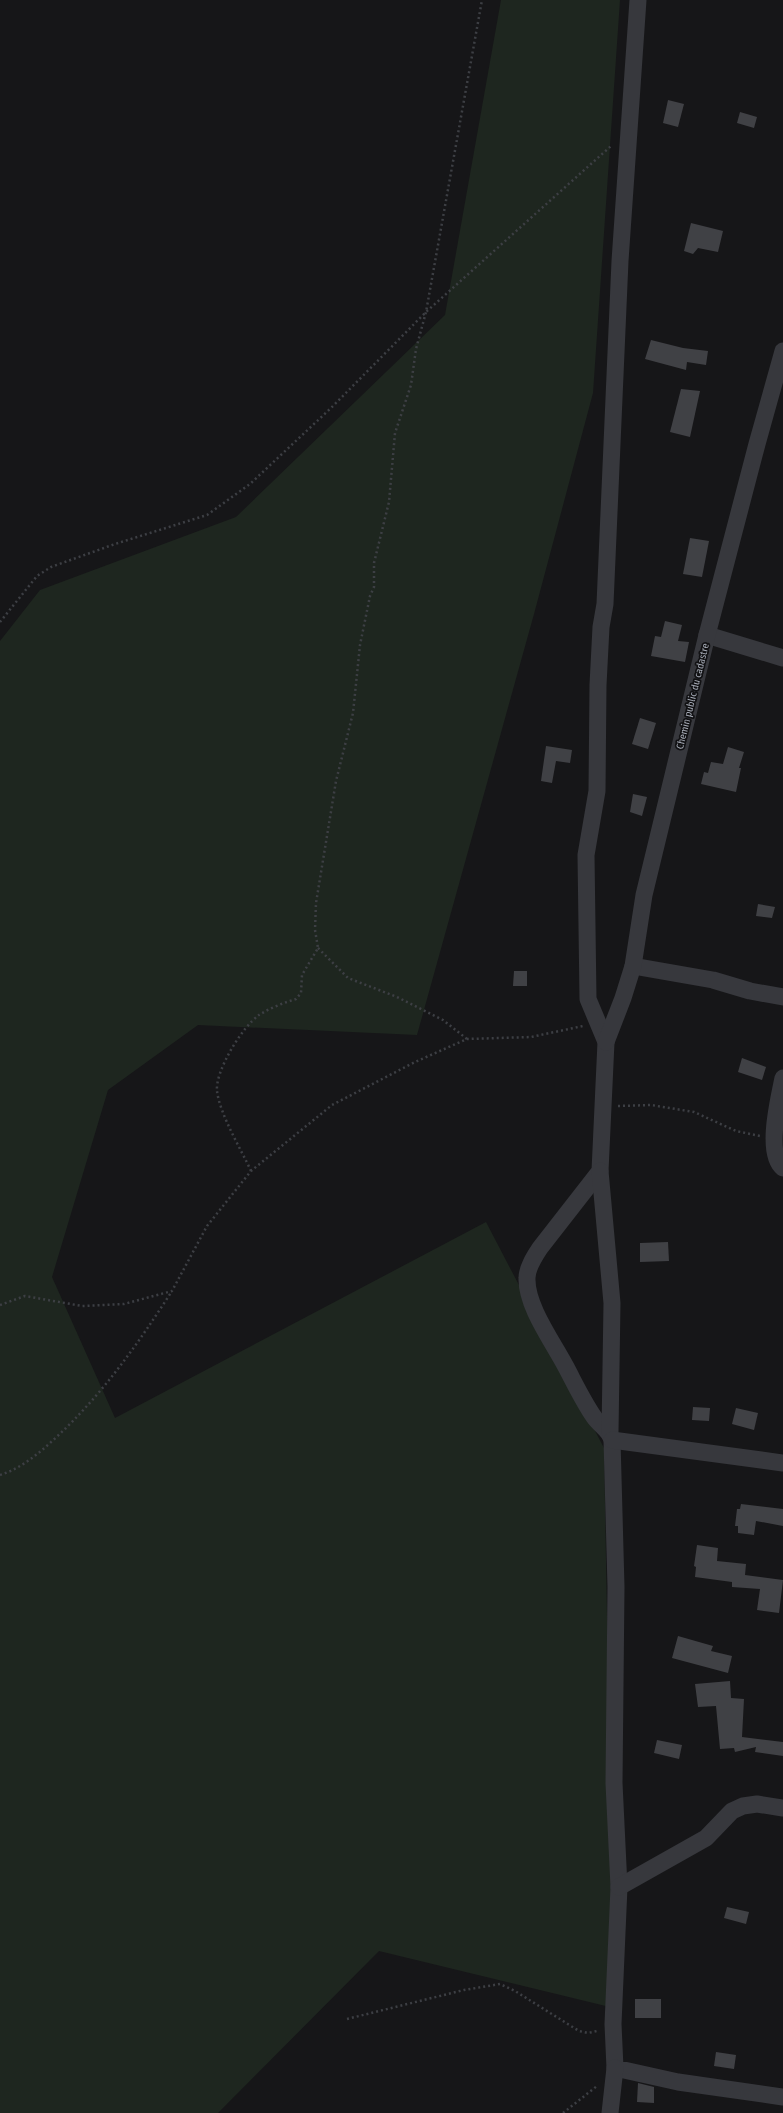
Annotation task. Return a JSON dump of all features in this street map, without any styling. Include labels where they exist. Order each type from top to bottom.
[{"type":"street","points":[[610,2113],[615,2068],[613,2024],[619,1887],[614,1783],[616,1587],[611,1436],[612,1304],[600,1171],[606,1042],[588,999],[586,855],[597,792],[598,678],[601,627],[605,604],[620,261],[638,0]]},
{"type":"street","name":"Chemin public du cadastre","points":[[606,1042],[623,998],[633,966],[644,895],[707,635],[757,444],[783,352]]},
{"type":"street","points":[[707,635],[783,658]]},
{"type":"street","points":[[633,966],[713,980],[750,991],[783,997]]},
{"type":"street","points":[[783,1078],[774,1138],[775,1156],[778,1165],[783,1168]]},
{"type":"street","points":[[600,1171],[540,1248],[532,1262],[527,1277],[528,1291],[543,1325],[579,1393],[595,1419],[611,1436],[783,1463]]},
{"type":"street","points":[[619,1887],[706,1838],[732,1811],[743,1806],[757,1804],[783,1808]]},
{"type":"street","points":[[615,2068],[678,2082],[783,2097]]},
{"type":"path","points":[[467,1039],[443,1020],[397,997],[348,978],[318,948],[315,930],[316,903],[336,781],[353,712],[360,645],[370,596],[374,587],[374,567],[389,502],[395,433],[411,385],[416,349],[426,312],[482,0]]},
{"type":"path","points":[[0,622],[37,576],[51,567],[115,544],[207,515],[223,505],[250,484],[331,408],[426,312],[629,130]]},
{"type":"path","points":[[251,1171],[219,1103],[217,1090],[219,1075],[238,1037],[258,1016],[296,999],[299,996],[302,975],[318,948]]},
{"type":"path","points":[[0,1475],[8,1473],[44,1449],[110,1382],[142,1338],[172,1291],[207,1226],[251,1171],[332,1106],[415,1062],[467,1039],[531,1037],[597,1023]]},
{"type":"path","points":[[602,1107],[651,1105],[694,1112],[736,1131],[774,1138]]},
{"type":"path","points":[[0,1305],[25,1296],[82,1306],[124,1304],[172,1291]]},
{"type":"path","points":[[347,2018],[464,1990],[500,1984],[515,1991],[579,2031],[595,2032],[613,2024]]},
{"type":"path","points":[[563,2113],[589,2093],[615,2068]]},
{"type":"shaded area","points":[[501,0],[620,0],[593,393],[534,614],[417,1035],[198,1025],[108,1090],[52,1277],[115,1418],[486,1222],[604,1448],[614,2008],[379,1951],[218,2113],[0,2113],[0,641],[40,590],[236,517],[445,315]]},
{"type":"building","points":[[668,100],[684,104],[678,127],[663,123]]},
{"type":"building","points":[[740,112],[757,117],[754,128],[737,123]]},
{"type":"building","points":[[691,223],[723,231],[718,252],[698,248],[693,254],[684,251]]},
{"type":"building","points":[[651,340],[683,348],[708,351],[706,365],[687,362],[686,370],[645,359]]},
{"type":"building","points":[[681,389],[700,391],[690,437],[670,432]]},
{"type":"building","points":[[690,538],[709,541],[702,577],[683,574]]},
{"type":"building","points":[[665,621],[682,625],[678,641],[689,642],[685,662],[651,656],[655,636],[661,637]]},
{"type":"building","points":[[640,718],[656,723],[648,749],[632,744]]},
{"type":"building","points":[[546,746],[572,750],[570,763],[556,761],[552,783],[541,781]]},
{"type":"building","points":[[728,747],[744,752],[739,768],[741,768],[736,792],[701,784],[704,772],[708,773],[711,762],[723,764]]},
{"type":"building","points":[[633,794],[647,797],[642,816],[630,812]]},
{"type":"building","points":[[758,904],[775,907],[772,918],[756,916]]},
{"type":"building","points":[[514,971],[527,971],[527,986],[513,986]]},
{"type":"building","points":[[742,1058],[766,1067],[762,1080],[738,1072]]},
{"type":"building","points":[[668,1242],[669,1261],[640,1262],[640,1243]]},
{"type":"building","points":[[693,1407],[710,1408],[709,1421],[692,1420]]},
{"type":"building","points":[[736,1408],[758,1413],[754,1430],[732,1424]]},
{"type":"building","points":[[741,1504],[783,1509],[783,1526],[756,1521],[754,1535],[738,1533],[738,1526],[735,1526],[737,1509],[740,1509]]},
{"type":"building","points":[[697,1545],[718,1548],[717,1561],[746,1564],[745,1575],[783,1580],[779,1613],[757,1610],[760,1589],[732,1587],[732,1582],[695,1577],[696,1567],[694,1566]]},
{"type":"building","points":[[678,1636],[713,1646],[711,1651],[732,1656],[728,1673],[672,1658]]},
{"type":"building","points":[[730,1681],[731,1698],[744,1699],[742,1737],[783,1742],[783,1756],[755,1752],[756,1747],[735,1752],[734,1748],[720,1749],[716,1706],[698,1707],[695,1684]]},
{"type":"building","points":[[657,1740],[682,1745],[679,1759],[654,1753]]},
{"type":"building","points":[[727,1907],[749,1912],[746,1924],[724,1918]]},
{"type":"building","points":[[635,1999],[661,1999],[661,2018],[635,2018]]},
{"type":"building","points":[[716,2052],[736,2055],[734,2069],[714,2066]]},
{"type":"building","points":[[638,2083],[654,2087],[654,2103],[637,2102]]}]
